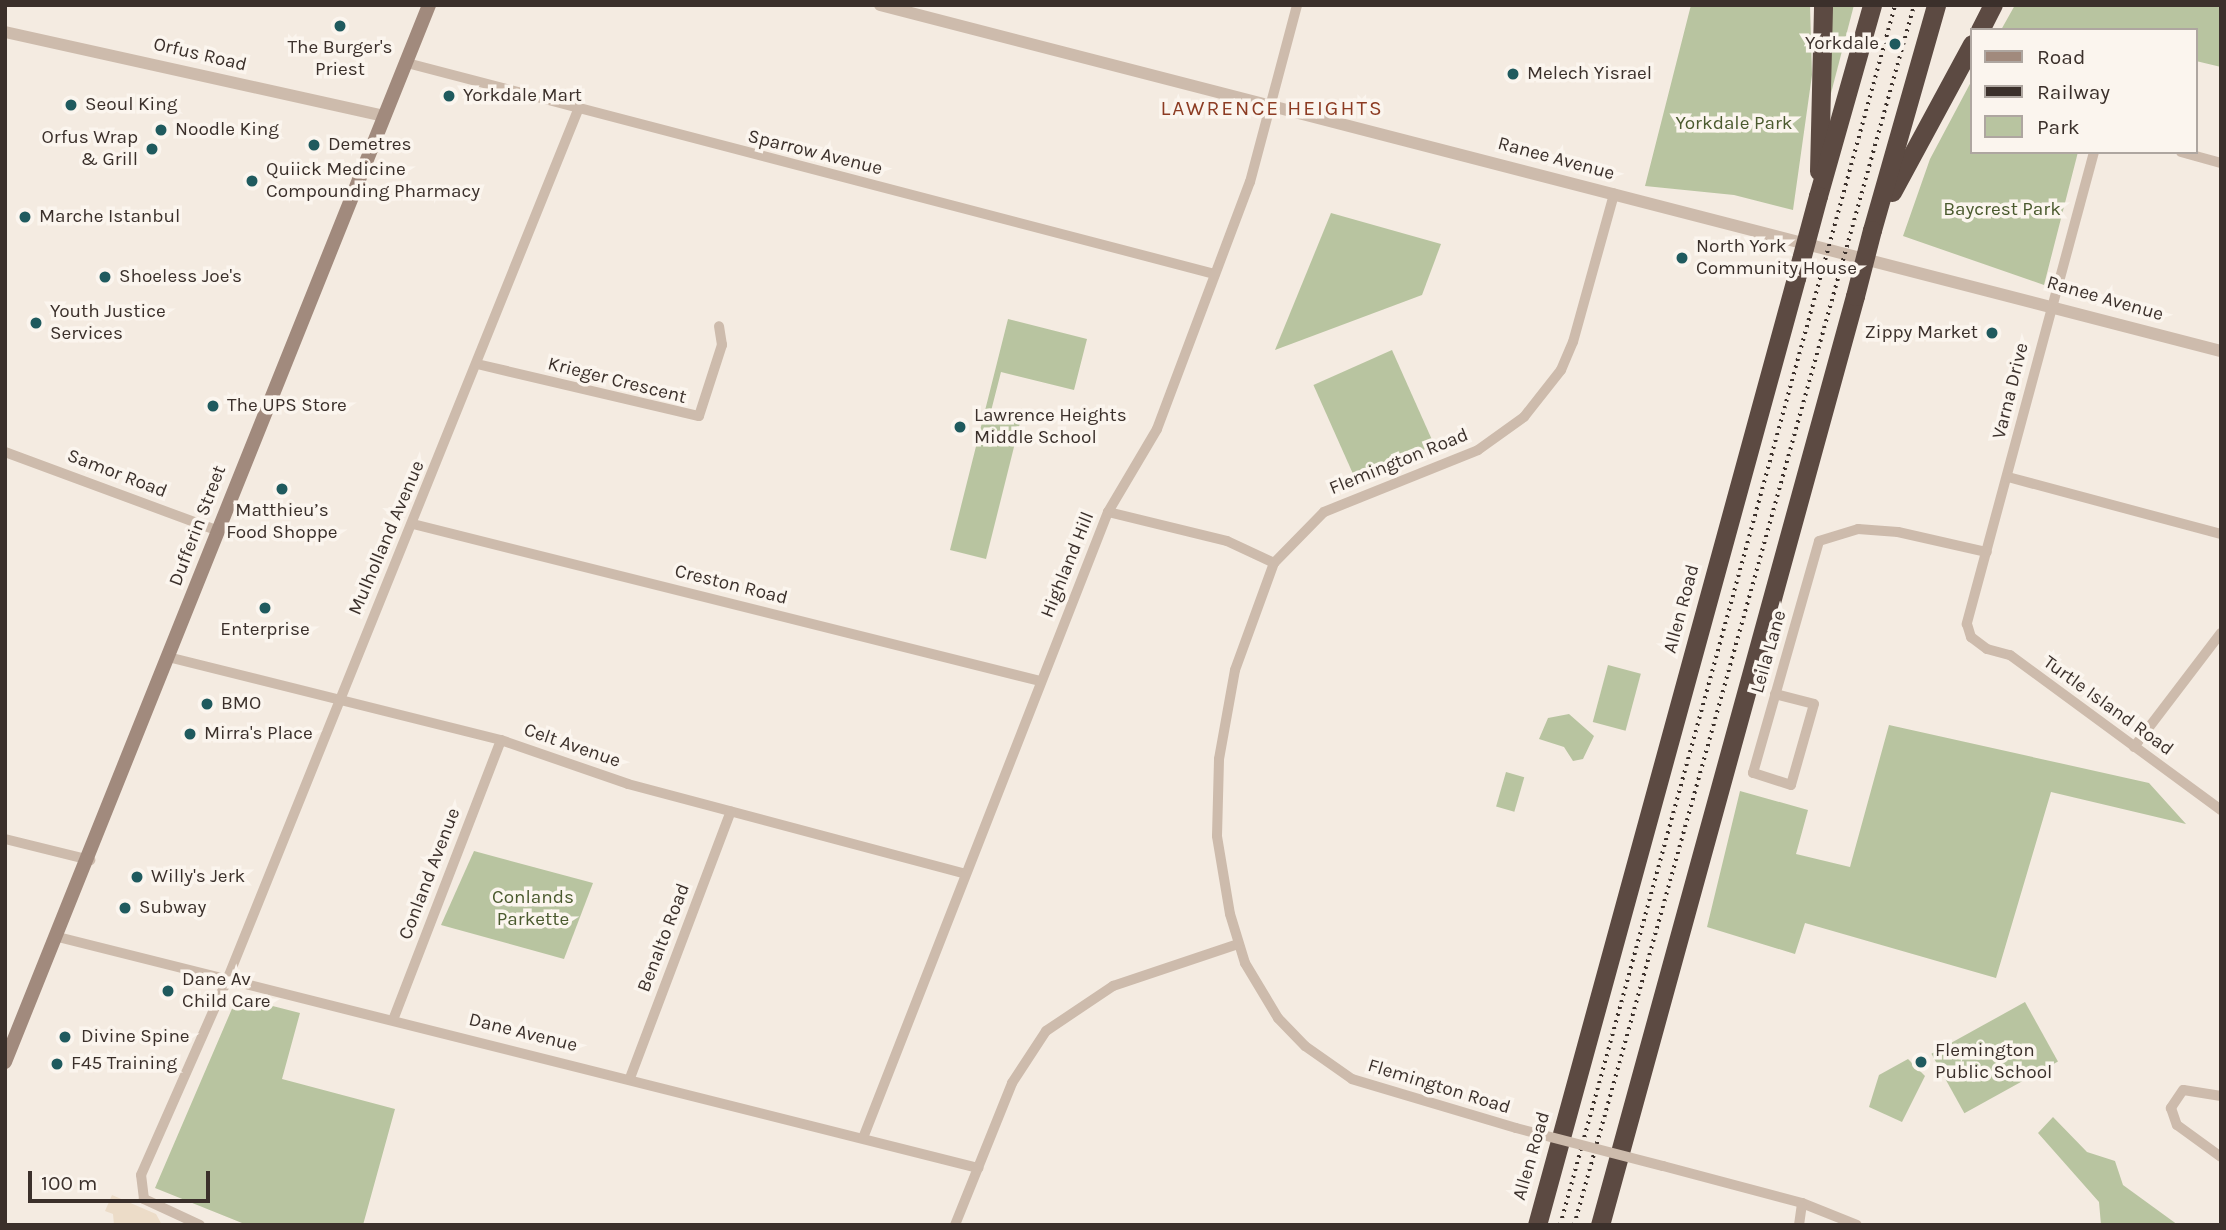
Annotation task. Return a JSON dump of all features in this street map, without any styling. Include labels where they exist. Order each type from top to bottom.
[{"type":"highway","points":[[1818,196],[1823,5]]},
{"type":"highway","name":"Allen Road","points":[[1537,1225],[1872,5]]},
{"type":"highway","points":[[1981,28],[1993,5]]},
{"type":"highway","points":[[1601,1225],[1935,8]]},
{"type":"highway","points":[[1872,230],[1970,48]]},
{"type":"highway","points":[[1524,1225],[1533,1200],[1547,1189]]},
{"type":"main road","name":"Dufferin Street","points":[[5,1062],[90,860],[216,530],[429,5]]},
{"type":"street","name":"Ranee Avenue","points":[[880,5],[1614,194],[2052,303],[2221,351]]},
{"type":"street","name":"Highland Hill","points":[[863,1138],[963,873],[1108,512],[1157,429],[1215,274],[1269,105],[1297,5]]},
{"type":"street","name":"Orfus Road","points":[[5,32],[385,116]]},
{"type":"street","name":"Sparrow Avenue","points":[[407,63],[578,110],[1215,274]]},
{"type":"street","name":"Mulholland Avenue","points":[[200,1225],[150,1204],[139,1183],[227,980],[578,110]]},
{"type":"street","name":"Varna Drive","points":[[1971,637],[1967,624],[2093,154]]},
{"type":"street","points":[[2188,154],[2221,163]]},
{"type":"street","name":"Flemington Road","points":[[1614,194],[1573,342],[1561,370],[1524,417],[1478,450],[1324,512],[1274,563],[1235,670],[1219,759],[1218,845],[1238,944],[1278,1017],[1336,1070],[1401,1097],[1802,1203],[1857,1225]]},
{"type":"street","name":"Krieger Crescent","points":[[477,364],[699,416],[722,345],[719,326]]},
{"type":"street","name":"Samor Road","points":[[5,452],[216,530]]},
{"type":"street","points":[[2008,477],[2221,534]]},
{"type":"street","points":[[1108,512],[1227,541],[1274,563]]},
{"type":"street","name":"Creston Road","points":[[413,524],[1040,681]]},
{"type":"street","name":"Leila Lane","points":[[1775,694],[1814,704],[1791,785],[1753,773],[1775,694],[1819,541],[1858,530],[1898,531],[1987,552]]},
{"type":"street","points":[[2134,747],[2221,633]]},
{"type":"street","name":"Turtle Island Road","points":[[1971,637],[2010,655],[2221,810]]},
{"type":"street","name":"Celt Avenue","points":[[168,657],[337,702],[501,740],[731,811],[963,873]]},
{"type":"street","name":"Conland Avenue","points":[[393,1020],[501,740]]},
{"type":"street","name":"Benalto Road","points":[[630,1078],[731,811]]},
{"type":"street","points":[[5,839],[90,860]]},
{"type":"street","name":"Dane Avenue","points":[[58,937],[630,1078],[978,1168]]},
{"type":"street","points":[[956,1225],[1022,1064],[1063,1016],[1114,986],[1238,944]]},
{"type":"street","points":[[2221,1096],[2183,1090],[2171,1108],[2177,1125],[2221,1157]]},
{"type":"street","points":[[1799,1225],[1802,1203]]},
{"type":"street","points":[[1821,1225],[1824,1211]]},
{"type":"green space","name":"Yorkdale Park","points":[[1691,5],[1810,5],[1812,75],[1793,210],[1734,195],[1645,186]]},
{"type":"green space","points":[[1828,5],[1854,5],[1830,97]]},
{"type":"green space","points":[[2015,5],[2221,5],[2221,67],[2198,61],[2198,28],[2002,28]]},
{"type":"green space","name":"Baycrest Park","points":[[1970,84],[1970,154],[2077,154],[2044,285],[1903,236],[1930,159]]},
{"type":"green space","points":[[1331,213],[1441,244],[1422,295],[1275,350]]},
{"type":"green space","points":[[1008,319],[1087,339],[1074,390],[1001,372],[990,415],[1020,423],[986,559],[950,550]]},
{"type":"green space","points":[[1392,350],[1434,445],[1356,480],[1313,385]]},
{"type":"green space","points":[[1608,665],[1641,674],[1626,731],[1593,722]]},
{"type":"green space","points":[[1569,714],[1594,736],[1583,759],[1573,761],[1564,747],[1539,739],[1548,718]]},
{"type":"green space","points":[[1889,725],[2149,783],[2186,824],[2051,792],[1996,978],[1805,923],[1795,954],[1707,927],[1740,791],[1808,810],[1796,854],[1850,867]]},
{"type":"green space","points":[[1506,772],[1524,777],[1514,812],[1496,807]]},
{"type":"green space","name":"Conlands Parkette","points":[[474,851],[593,883],[564,959],[441,925]]},
{"type":"green space","points":[[237,997],[300,1013],[282,1079],[395,1109],[363,1225],[247,1225],[155,1188]]},
{"type":"green space","points":[[2025,1002],[2058,1061],[1964,1113],[1931,1054]]},
{"type":"green space","points":[[1908,1059],[1925,1076],[1902,1122],[1869,1107],[1879,1075]]},
{"type":"green space","points":[[2053,1117],[2087,1152],[2115,1161],[2123,1185],[2178,1225],[2101,1225],[2099,1202],[2038,1133]]},
{"type":"shaded area","points":[[112,1195],[156,1214],[162,1225],[114,1225],[113,1214],[105,1211]]},
{"type":"railway","points":[[1560,1225],[1895,5]]},
{"type":"railway","points":[[1574,1225],[1914,5]]},
{"type":"place","name":"The Burger's Priest","points":[[340,26]]},
{"type":"place","name":"Yorkdale","points":[[1895,44]]},
{"type":"place","name":"Melech Yisrael","points":[[1513,74]]},
{"type":"place","name":"Yorkdale Mart","points":[[449,96]]},
{"type":"place","name":"Seoul King","points":[[71,105]]},
{"type":"place","name":"Noodle King","points":[[161,130]]},
{"type":"place","name":"Demetres","points":[[314,145]]},
{"type":"place","name":"Orfus Wrap & Grill","points":[[152,149]]},
{"type":"place","name":"Quiick Medicine Compounding Pharmacy","points":[[252,181]]},
{"type":"place","name":"Marche Istanbul","points":[[25,217]]},
{"type":"place","name":"North York Community House","points":[[1682,258]]},
{"type":"place","name":"Shoeless Joe's","points":[[105,277]]},
{"type":"place","name":"Youth Justice Services","points":[[36,323]]},
{"type":"place","name":"Zippy Market","points":[[1992,333]]},
{"type":"place","name":"The UPS Store","points":[[213,406]]},
{"type":"place","name":"Lawrence Heights Middle School","points":[[960,427]]},
{"type":"place","name":"Matthieu’s Food Shoppe","points":[[282,489]]},
{"type":"place","name":"Enterprise","points":[[265,608]]},
{"type":"place","name":"BMO","points":[[207,704]]},
{"type":"place","name":"Mirra's Place","points":[[190,734]]},
{"type":"place","name":"Willy's Jerk","points":[[137,877]]},
{"type":"place","name":"Subway","points":[[125,908]]},
{"type":"place","name":"Dane Av Child Care","points":[[168,991]]},
{"type":"place","name":"Divine Spine","points":[[65,1037]]},
{"type":"place","name":"Flemington Public School","points":[[1921,1062]]},
{"type":"place","name":"F45 Training","points":[[57,1064]]},
{"type":"district","name":"LAWRENCE HEIGHTS","points":[[1272,108]]}]
